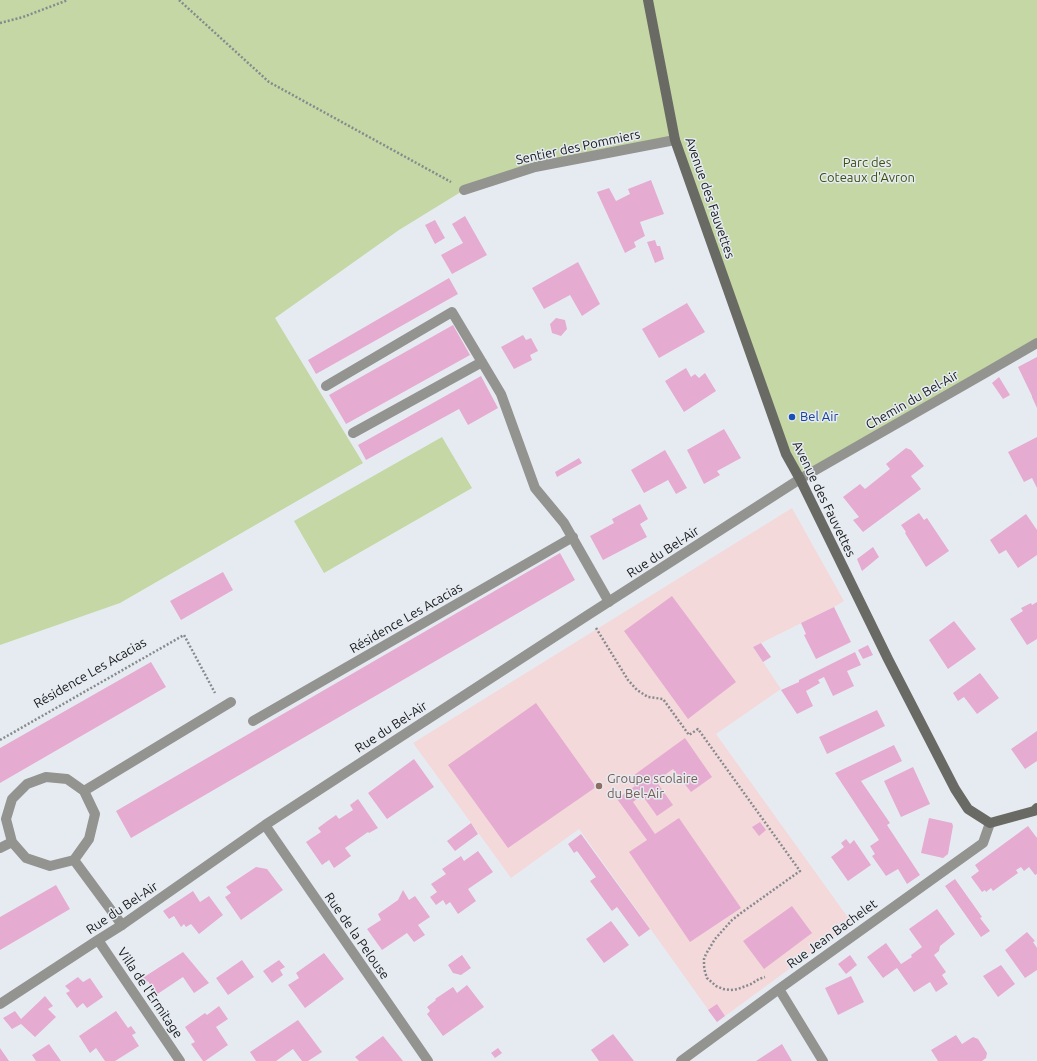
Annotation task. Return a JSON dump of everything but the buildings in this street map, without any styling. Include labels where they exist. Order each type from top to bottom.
[{"type":"street","name":"Avenue des Fauvettes","points":[[648,0],[675,140],[786,454],[800,479],[892,666],[955,789],[968,809],[990,823]]},
{"type":"street","name":"Sentier des Pommiers","points":[[464,190],[535,167],[675,140]]},
{"type":"street","points":[[326,386],[452,312],[501,394],[535,488],[564,523],[610,602]]},
{"type":"street","name":"Chemin du Bel-Air","points":[[800,479],[1037,343]]},
{"type":"street","points":[[353,433],[482,362]]},
{"type":"street","name":"Rue du Bel-Air","points":[[0,1004],[122,925],[264,825],[800,479]]},
{"type":"street","name":"Résidence Les Acacias","points":[[253,721],[573,537]]},
{"type":"street","points":[[84,790],[227,705]]},
{"type":"street","points":[[46,777],[67,779],[84,790],[96,814],[89,839],[74,860],[50,866],[26,858],[12,842],[6,819],[12,799],[27,784],[46,777]]},
{"type":"street","points":[[990,823],[1035,810]]},
{"type":"street","name":"Rue Jean Bachelet","points":[[681,1061],[983,843],[990,823]]},
{"type":"street","name":"Rue de la Pelouse","points":[[264,825],[428,1061]]},
{"type":"street","points":[[0,848],[12,842]]},
{"type":"street","points":[[74,860],[122,925]]},
{"type":"street","name":"Villa de l'Ermitage","points":[[98,940],[180,1061]]},
{"type":"street","points":[[779,989],[823,1061]]},
{"type":"path","points":[[0,23],[23,17],[68,0]]},
{"type":"path","points":[[179,0],[269,82],[464,190]]},
{"type":"path","points":[[588,615],[628,680],[637,690],[648,697],[663,699],[689,736],[698,729],[800,871],[732,920],[715,939],[704,959],[707,978],[716,986],[723,989],[738,989],[766,977],[771,979],[779,989]]},
{"type":"path","name":"Résidence Les Acacias","points":[[0,740],[184,635],[227,705]]},
{"type":"shaded area","name":"Groupe scolaire du Bel-Air","points":[[792,508],[844,601],[753,647],[781,689],[716,734],[852,923],[717,1022],[579,829],[511,878],[413,743]]},
{"type":"green space","name":"Parc des Coteaux d'Avron","points":[[0,0],[1037,0],[1037,348],[800,479],[675,140],[535,167],[464,190],[399,230],[275,318],[363,463],[120,603],[0,645]]},
{"type":"green space","points":[[442,437],[472,488],[324,573],[294,521]]},
{"type":"place","name":"Bel Air","points":[[792,417]]},
{"type":"place","name":"Groupe scolaire du Bel-Air","points":[[599,786]]}]
